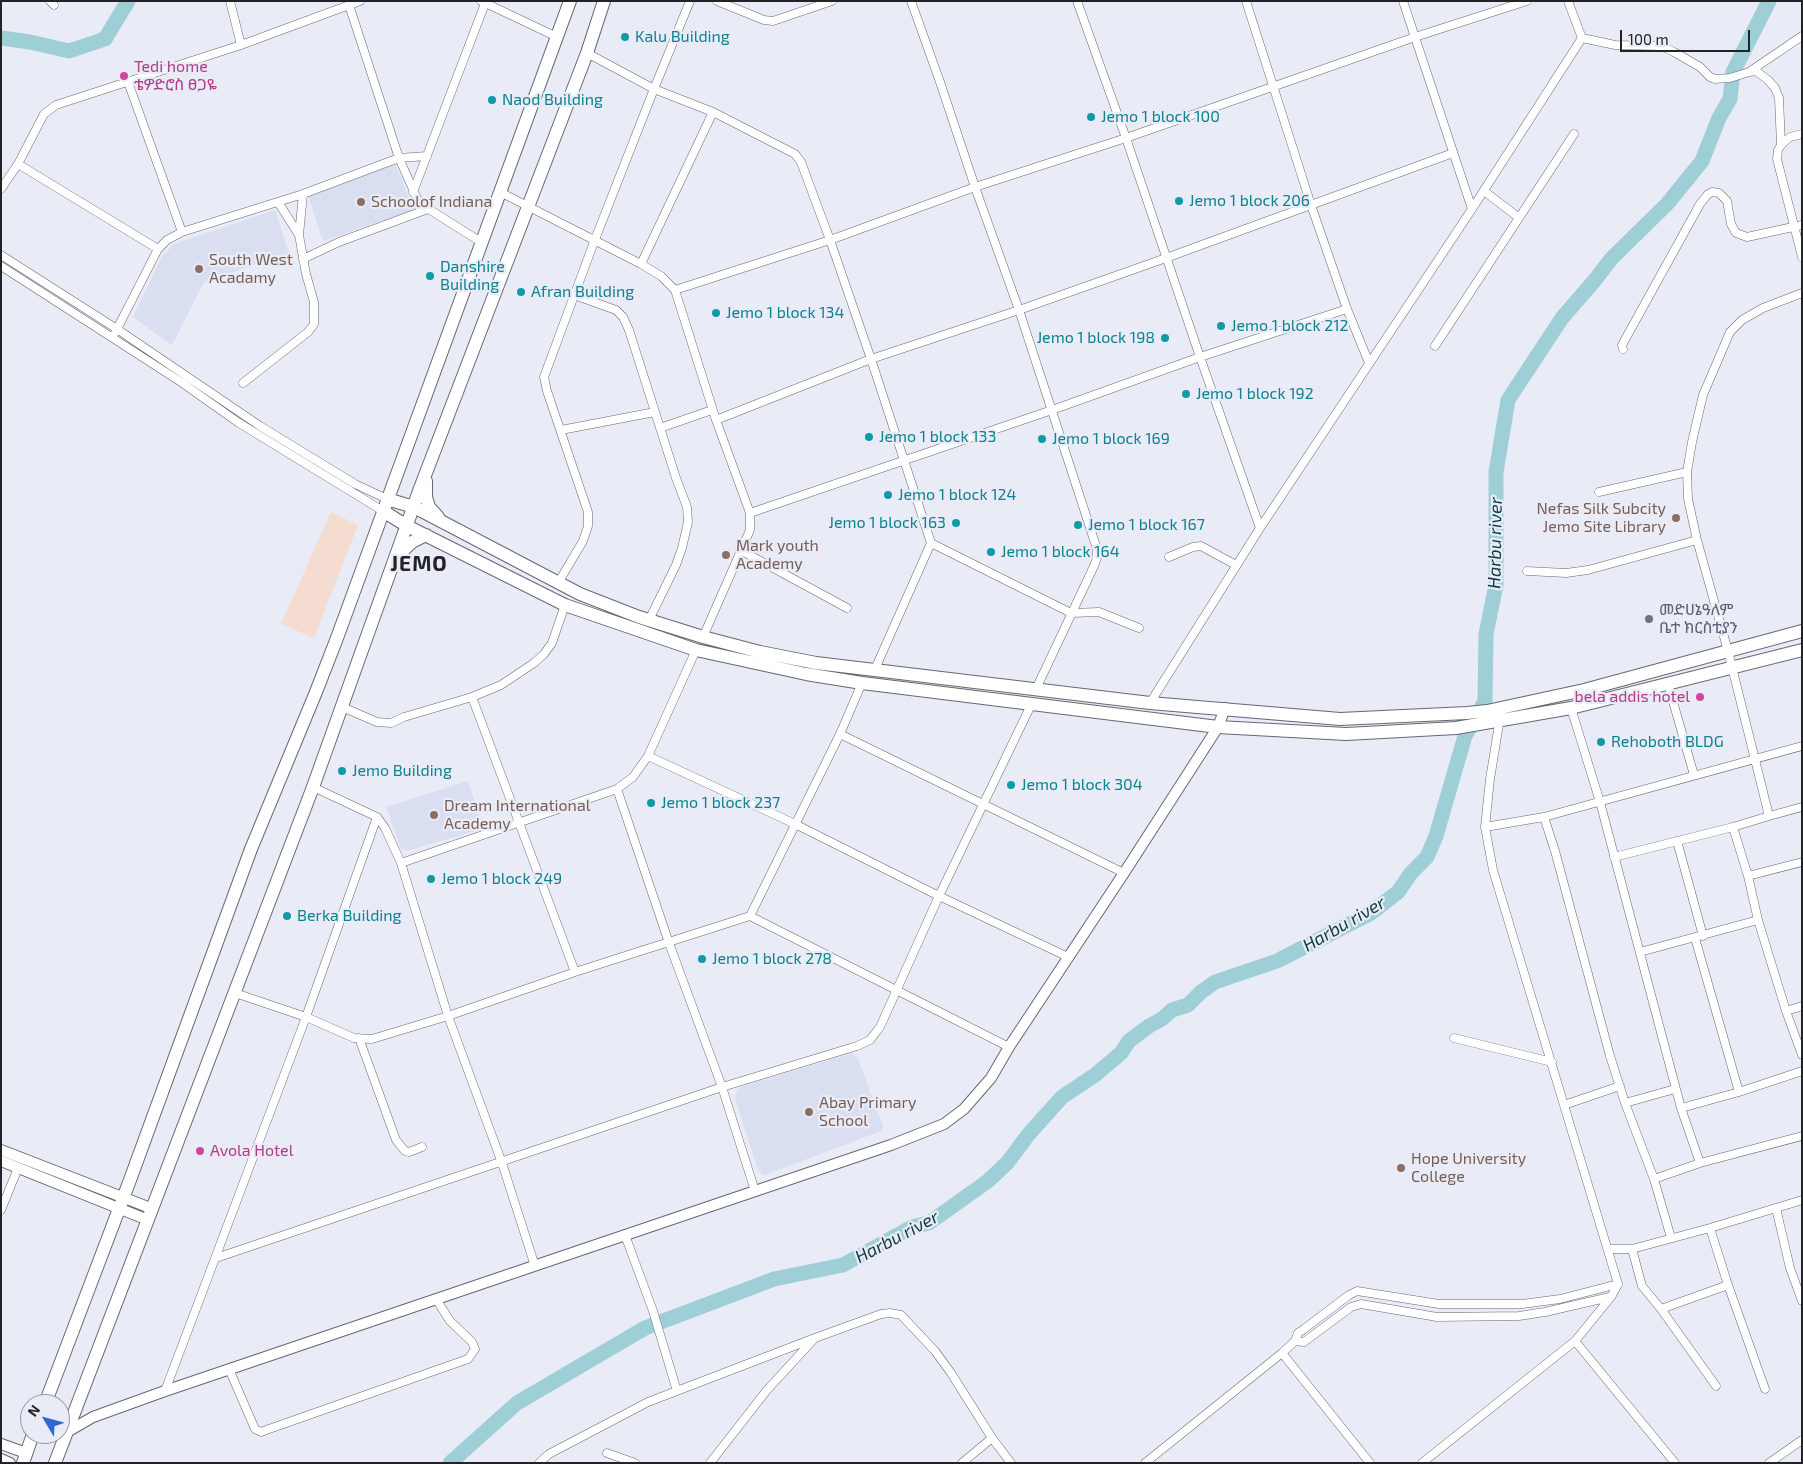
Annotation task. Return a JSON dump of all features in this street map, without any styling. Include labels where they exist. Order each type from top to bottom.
[{"type":"main road","points":[[49,1394],[251,849],[316,692],[570,1]]},
{"type":"main road","points":[[70,1425],[313,787],[426,474],[587,53],[604,1]]},
{"type":"main road","points":[[426,474],[426,497],[429,507],[441,521]]},
{"type":"main road","points":[[385,505],[414,507],[558,584],[649,620],[760,652],[816,663],[1150,704],[1225,708],[1340,718],[1496,713],[1571,708],[1802,650]]},
{"type":"main road","points":[[385,505],[407,526],[566,605],[696,650],[806,674],[862,683],[1032,702],[1218,727],[1346,734],[1474,726],[1496,713],[1802,631]]},
{"type":"main road","points":[[397,556],[412,542],[426,535]]},
{"type":"main road","points":[[912,688],[915,674]]},
{"type":"main road","points":[[25,1458],[30,1444]]},
{"type":"main road","points":[[56,1463],[63,1444]]},
{"type":"street","points":[[230,1],[241,45]]},
{"type":"street","points":[[1,189],[18,164],[44,114],[56,105],[241,45],[360,1]]},
{"type":"street","points":[[558,584],[583,541],[588,526],[588,512],[544,378],[594,242],[690,1]]},
{"type":"street","points":[[717,1],[764,20],[773,21],[832,1]]},
{"type":"street","points":[[911,1],[974,187],[1020,310],[1097,549],[1097,558],[1094,566],[1036,689]]},
{"type":"street","points":[[1077,1],[1260,528]]},
{"type":"street","points":[[1246,1],[1311,205],[1347,309],[1369,363]]},
{"type":"street","points":[[1403,1],[1472,209]]},
{"type":"street","points":[[675,290],[830,240],[974,187],[1126,138],[1415,37],[1527,1]]},
{"type":"street","points":[[1568,1],[1582,38]]},
{"type":"street","points":[[413,192],[484,2],[557,37]]},
{"type":"street","points":[[349,5],[400,158],[419,203],[481,242]]},
{"type":"street","points":[[1749,72],[1802,36]]},
{"type":"street","points":[[1582,38],[1615,45],[1661,46],[1700,67],[1710,77],[1730,78],[1756,71],[1775,88],[1779,98],[1781,145]]},
{"type":"street","points":[[1150,704],[1260,528],[1472,209],[1582,38]]},
{"type":"street","points":[[587,53],[654,89],[713,112],[795,154],[804,170],[830,240],[932,543],[875,669]]},
{"type":"street","points":[[128,82],[182,232]]},
{"type":"street","points":[[641,264],[713,112]]},
{"type":"street","points":[[1435,346],[1574,134]]},
{"type":"street","points":[[1802,134],[1790,137],[1781,145],[1778,150],[1777,159],[1798,226],[1802,257]]},
{"type":"street","points":[[716,420],[871,360],[1020,310],[1453,153]]},
{"type":"street","points":[[113,337],[158,249],[167,240],[182,232],[304,194],[400,158],[427,156]]},
{"type":"street","points":[[18,164],[158,249]]},
{"type":"street","points":[[1484,190],[1518,217]]},
{"type":"street","points":[[500,192],[594,242],[641,264],[661,276],[675,290],[712,410],[750,513],[750,530],[703,637]]},
{"type":"street","points":[[1624,349],[1622,345],[1700,204],[1708,194],[1712,192],[1719,193],[1727,201],[1731,224],[1736,233],[1747,237],[1798,226]]},
{"type":"street","points":[[243,383],[308,332],[314,324],[314,302],[299,235],[304,194]]},
{"type":"street","points":[[278,202],[299,235]]},
{"type":"street","points":[[303,259],[339,242],[428,209]]},
{"type":"street","points":[[1,255],[117,329],[260,426],[356,484],[385,505]]},
{"type":"street","points":[[1,266],[113,337],[239,423],[385,505]]},
{"type":"street","points":[[1768,816],[1728,650],[1697,540],[1688,499],[1687,472],[1702,395],[1730,332],[1742,320],[1763,308],[1802,293]]},
{"type":"street","points":[[574,295],[616,310],[623,317],[629,330],[654,412],[687,507],[688,522],[686,536],[676,565],[649,620]]},
{"type":"street","points":[[750,513],[1347,309]]},
{"type":"street","points":[[660,428],[712,410]]},
{"type":"street","points":[[561,430],[654,412]]},
{"type":"street","points":[[1599,492],[1687,472]]},
{"type":"street","points":[[1527,571],[1566,573],[1588,570],[1697,540]]},
{"type":"street","points":[[932,543],[1071,612],[1099,612],[1139,628]]},
{"type":"street","points":[[1169,557],[1200,546],[1236,565]]},
{"type":"street","points":[[742,551],[847,608]]},
{"type":"street","points":[[342,707],[384,723],[391,723],[404,717],[472,697],[501,685],[544,654],[552,643],[566,605]]},
{"type":"street","points":[[400,863],[617,789],[633,777],[648,756],[696,650]]},
{"type":"street","points":[[750,916],[840,734],[862,683]]},
{"type":"street","points":[[1668,684],[1694,776]]},
{"type":"street","points":[[472,697],[575,972]]},
{"type":"street","points":[[216,1258],[502,1163],[722,1087],[857,1046],[870,1040],[880,1027],[939,896],[1032,702]]},
{"type":"street","points":[[70,1431],[93,1416],[891,1145],[944,1124],[964,1109],[991,1078],[1009,1047],[1218,727],[1225,708]]},
{"type":"street","points":[[1571,708],[1600,802],[1675,1089],[1700,1163]]},
{"type":"street","points":[[1422,1463],[1575,1341],[1611,1297],[1618,1284],[1493,870],[1485,827],[1496,713]]},
{"type":"street","points":[[840,734],[1124,873]]},
{"type":"street","points":[[1485,827],[1544,817],[1802,746]]},
{"type":"street","points":[[648,756],[794,824],[1068,957]]},
{"type":"street","points":[[313,787],[377,817],[384,828],[400,863],[448,1016],[502,1163],[535,1266]]},
{"type":"street","points":[[617,789],[669,943],[722,1087],[755,1191]]},
{"type":"street","points":[[1614,857],[1733,827],[1802,807]]},
{"type":"street","points":[[165,1391],[306,1017],[377,817]]},
{"type":"street","points":[[1544,817],[1556,851],[1610,1056],[1625,1103],[1654,1179],[1671,1238]]},
{"type":"street","points":[[1733,827],[1748,876],[1758,920],[1802,1055]]},
{"type":"street","points":[[1677,841],[1703,936]]},
{"type":"street","points":[[1748,876],[1802,862]]},
{"type":"street","points":[[235,993],[306,1017],[338,1032],[359,1038],[372,1039],[448,1016],[575,972],[750,916],[1009,1047]]},
{"type":"street","points":[[1640,952],[1758,920]]},
{"type":"street","points":[[1695,938],[1740,1092]]},
{"type":"street","points":[[1786,1010],[1802,1006]]},
{"type":"street","points":[[359,1038],[396,1140],[405,1151],[409,1152],[422,1147]]},
{"type":"street","points":[[1454,1038],[1552,1062]]},
{"type":"street","points":[[1681,1108],[1740,1092],[1802,1071]]},
{"type":"street","points":[[1564,1105],[1620,1086]]},
{"type":"street","points":[[1625,1103],[1675,1089]]},
{"type":"street","points":[[1654,1179],[1700,1163],[1802,1136]]},
{"type":"street","points":[[1,1150],[121,1203]]},
{"type":"street","points":[[1,1161],[150,1214]]},
{"type":"street","points":[[1,1210],[18,1168]]},
{"type":"street","points":[[1608,1249],[1632,1248],[1710,1228],[1802,1200]]},
{"type":"street","points":[[1776,1208],[1790,1268],[1802,1301]]},
{"type":"street","points":[[1710,1228],[1765,1389]]},
{"type":"street","points":[[625,1235],[653,1311],[677,1391]]},
{"type":"street","points":[[1632,1248],[1642,1286],[1716,1386]]},
{"type":"street","points":[[1145,1463],[1282,1353],[1295,1341],[1298,1333],[1357,1291],[1440,1304],[1522,1304],[1560,1299],[1618,1284]]},
{"type":"street","points":[[1660,1309],[1728,1285]]},
{"type":"street","points":[[1295,1341],[1304,1342],[1351,1307],[1360,1304],[1437,1317],[1519,1316],[1611,1297]]},
{"type":"street","points":[[229,1369],[255,1429],[261,1432],[468,1359],[475,1349],[472,1342],[450,1321],[436,1299]]},
{"type":"street","points":[[1437,1317],[1440,1304]]},
{"type":"street","points":[[539,1463],[549,1454],[640,1406],[815,1338],[881,1314],[890,1313],[901,1315],[935,1351],[1010,1463]]},
{"type":"street","points":[[710,1463],[767,1390],[815,1338]]},
{"type":"street","points":[[1575,1341],[1675,1463]]},
{"type":"street","points":[[1282,1353],[1370,1463]]},
{"type":"street","points":[[75,1409],[93,1416]]},
{"type":"street","points":[[962,1463],[992,1438]]},
{"type":"street","points":[[1769,1463],[1802,1440]]},
{"type":"street","points":[[1,1444],[25,1458]]},
{"type":"street","points":[[607,1453],[635,1463]]},
{"type":"street","points":[[1,1459],[10,1463]]},
{"type":"shaded area","name":"Schoolof Indiana","points":[[395,163],[414,210],[323,241],[308,195]]},
{"type":"shaded area","name":"South West Acadamy","points":[[275,210],[289,253],[204,282],[172,345],[133,317],[162,256],[174,244]]},
{"type":"shaded area","points":[[331,512],[358,525],[314,638],[281,624]]},
{"type":"shaded area","name":"Dream International Academy","points":[[468,781],[482,823],[480,828],[410,850],[401,849],[386,807]]},
{"type":"shaded area","name":"Abay Primary School","points":[[852,1053],[858,1059],[883,1127],[881,1131],[765,1175],[762,1174],[758,1170],[735,1098],[737,1090],[741,1087]]},
{"type":"waterway","points":[[1,38],[30,42],[69,51],[105,39],[128,1]]},
{"type":"waterway","name":"Harbu river","points":[[450,1463],[517,1403],[645,1328],[774,1279],[843,1265],[912,1227],[929,1223],[988,1181],[1008,1162],[1028,1135],[1062,1097],[1095,1075],[1121,1053],[1129,1041],[1149,1026],[1162,1019],[1172,1010],[1188,1005],[1215,982],[1277,961],[1371,913],[1398,892],[1411,873],[1427,857],[1436,836],[1465,736],[1485,701],[1486,634],[1496,585],[1496,472],[1508,400],[1562,318],[1611,259],[1668,203],[1702,161],[1719,118],[1730,99],[1733,72],[1769,1]]},
{"type":"place","name":"Kalu Building","points":[[625,37]]},
{"type":"place","name":"Tedi home ቴዎድሮስ ፀጋዬ","points":[[124,76]]},
{"type":"place","name":"Naod Building","points":[[492,100]]},
{"type":"place","name":"Jemo 1 block 100","points":[[1091,117]]},
{"type":"place","name":"Jemo 1 block 206","points":[[1179,201]]},
{"type":"place","name":"Schoolof Indiana","points":[[361,202]]},
{"type":"place","name":"South West Acadamy","points":[[199,269]]},
{"type":"place","name":"Danshire Building","points":[[430,276]]},
{"type":"place","name":"Afran Building","points":[[521,292]]},
{"type":"place","name":"Jemo 1 block 134","points":[[716,313]]},
{"type":"place","name":"Jemo 1 block 212","points":[[1221,326]]},
{"type":"place","name":"Jemo 1 block 198","points":[[1165,338]]},
{"type":"place","name":"Jemo 1 block 192","points":[[1186,394]]},
{"type":"place","name":"Jemo 1 block 133","points":[[869,437]]},
{"type":"place","name":"Jemo 1 block 169","points":[[1042,439]]},
{"type":"place","name":"Jemo 1 block 124","points":[[888,495]]},
{"type":"place","name":"Nefas Silk Subcity Jemo Site Library","points":[[1676,518]]},
{"type":"place","name":"Jemo 1 block 163","points":[[956,523]]},
{"type":"place","name":"Jemo 1 block 167","points":[[1078,525]]},
{"type":"place","name":"Jemo 1 block 164","points":[[991,552]]},
{"type":"place","name":"Mark youth Academy","points":[[726,555]]},
{"type":"place","name":"መድሀኔዓለም ቤተ ክርስቲያን","points":[[1649,619]]},
{"type":"place","name":"bela addis hotel","points":[[1700,697]]},
{"type":"place","name":"Rehoboth BLDG","points":[[1601,742]]},
{"type":"place","name":"Jemo Building","points":[[342,771]]},
{"type":"place","name":"Jemo 1 block 304","points":[[1011,785]]},
{"type":"place","name":"Jemo 1 block 237","points":[[651,803]]},
{"type":"place","name":"Dream International Academy","points":[[434,815]]},
{"type":"place","name":"Jemo 1 block 249","points":[[431,879]]},
{"type":"place","name":"Berka Building","points":[[287,916]]},
{"type":"place","name":"Jemo 1 block 278","points":[[702,959]]},
{"type":"place","name":"Abay Primary School","points":[[809,1112]]},
{"type":"place","name":"Avola Hotel","points":[[200,1151]]},
{"type":"place","name":"Hope University College","points":[[1401,1168]]},
{"type":"district","name":"JEMO","points":[[419,564]]}]
